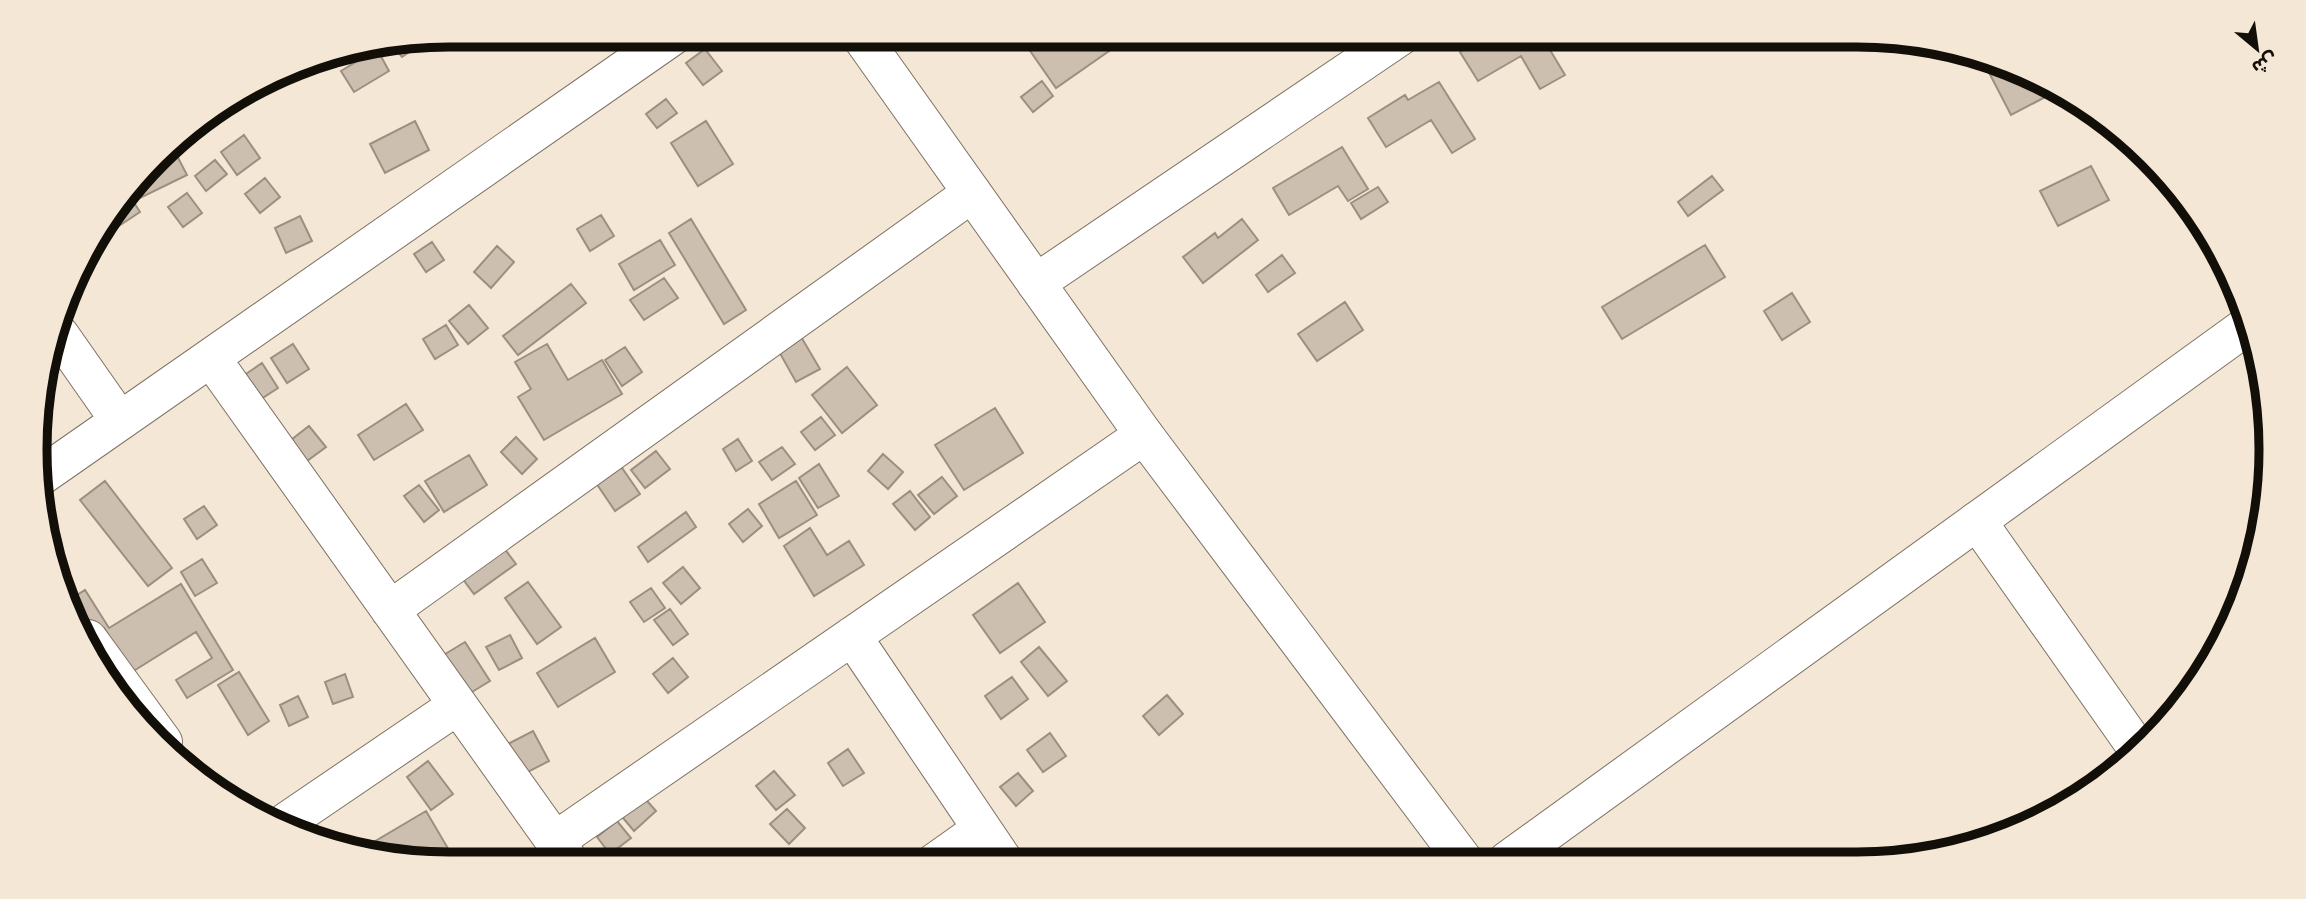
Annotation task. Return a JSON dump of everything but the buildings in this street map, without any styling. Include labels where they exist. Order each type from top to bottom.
[{"type":"street","points":[[48,471],[657,47]]},
{"type":"street","points":[[869,47],[1144,435],[1457,852]]},
{"type":"street","points":[[1036,283],[1372,47]]},
{"type":"street","points":[[390,610],[972,193]]},
{"type":"street","points":[[1519,852],[2241,331]]},
{"type":"street","points":[[63,339],[120,421]]},
{"type":"street","points":[[211,358],[563,852],[852,636],[1144,435]]},
{"type":"street","points":[[1977,521],[2133,742]]},
{"type":"street","points":[[852,636],[998,852]]},
{"type":"street","points":[[291,819],[458,705]]},
{"type":"street","points":[[950,852],[982,829]]}]
